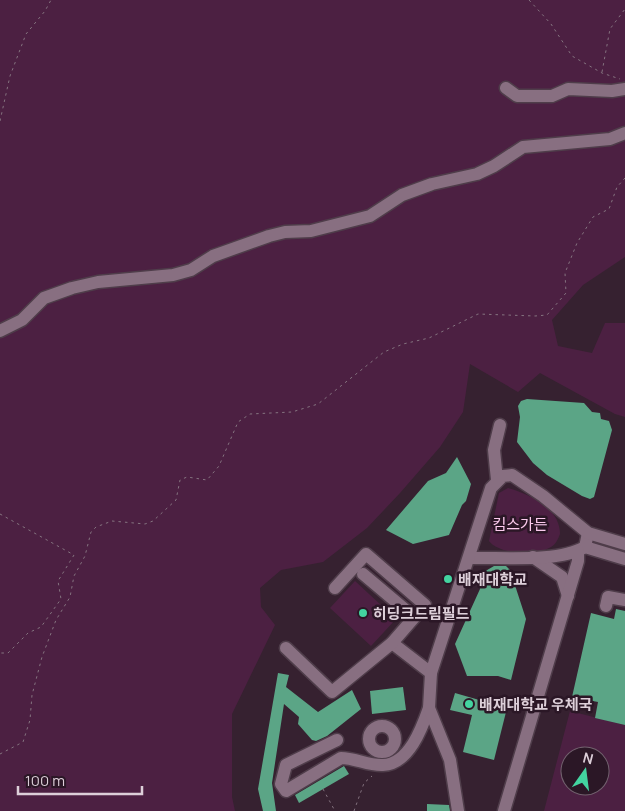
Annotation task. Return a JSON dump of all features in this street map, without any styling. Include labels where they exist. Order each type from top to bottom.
[{"type":"lane","points":[[506,88],[517,96],[552,96],[568,89],[612,91],[625,89]]},
{"type":"lane","points":[[0,331],[22,320],[44,298],[72,288],[98,282],[173,274],[191,270],[213,256],[269,236],[285,232],[311,231],[370,216],[402,195],[432,184],[486,170],[523,147],[610,139],[625,133]]},
{"type":"lane","points":[[497,480],[494,450],[500,425]]},
{"type":"lane","points":[[337,740],[286,765],[281,784],[286,790],[341,758],[384,765],[405,755],[420,731],[429,708],[431,673],[463,570],[470,558],[491,488],[497,480],[503,476],[512,475],[543,496],[588,533],[625,544]]},
{"type":"lane","points":[[504,811],[581,549],[588,533]]},
{"type":"lane","points":[[470,558],[533,557],[581,549],[625,559]]},
{"type":"lane","points":[[286,648],[332,692],[392,643],[425,605],[366,554],[335,588]]},
{"type":"lane","points":[[533,557],[562,577],[568,596]]},
{"type":"lane","points":[[363,574],[414,617]]},
{"type":"lane","points":[[606,606],[608,597],[625,600]]},
{"type":"lane","points":[[392,643],[431,673]]},
{"type":"lane","points":[[429,708],[450,760],[458,811]]},
{"type":"lane","points":[[392,747],[405,755]]},
{"type":"path","points":[[0,121],[10,76],[26,34],[46,11],[51,0]]},
{"type":"path","points":[[529,0],[551,24],[572,56],[602,72],[625,80]]},
{"type":"path","points":[[602,72],[610,29],[625,9]]},
{"type":"path","points":[[0,754],[23,742],[30,720],[32,695],[42,657],[56,620],[70,597],[74,576],[85,556],[91,532],[96,527],[112,521],[145,524],[153,521],[176,500],[180,480],[187,477],[207,480],[219,466],[238,422],[243,417],[250,414],[292,412],[318,404],[384,352],[403,344],[429,338],[478,314],[547,315],[566,293],[565,273],[586,226],[593,217],[608,209],[617,187],[625,178]]},
{"type":"path","points":[[0,514],[74,555],[58,581],[60,599],[41,627],[28,633],[8,653],[0,653]]},
{"type":"path","points":[[354,811],[364,784],[384,765]]},
{"type":"path","points":[[323,789],[335,811]]},
{"type":"green space","points":[[0,0],[625,0],[625,257],[583,285],[552,320],[558,346],[592,353],[605,323],[625,323],[625,417],[615,414],[540,373],[518,392],[470,364],[463,412],[440,447],[400,493],[367,528],[323,562],[281,570],[260,588],[261,607],[275,625],[232,714],[232,797],[235,811],[0,811]]},
{"type":"green space","name":"킴스가든","points":[[508,488],[534,498],[542,503],[555,517],[559,525],[560,534],[553,546],[537,552],[518,553],[501,549],[489,541],[499,493]]},
{"type":"green space","name":"히딩크드림필드","points":[[355,581],[396,619],[371,646],[330,608]]},
{"type":"green space","points":[[570,711],[625,725],[625,811],[544,811],[560,749],[560,796],[610,796],[610,746],[561,746]]},
{"type":"building","points":[[527,399],[584,403],[592,412],[600,413],[601,419],[609,421],[612,430],[594,497],[590,499],[582,496],[547,475],[533,463],[517,442],[520,417],[518,406],[521,401]]},
{"type":"building","points":[[457,457],[471,484],[466,501],[462,505],[449,535],[413,544],[386,530],[428,481],[446,473]]},
{"type":"building","points":[[494,566],[506,566],[510,570],[526,619],[511,680],[498,676],[467,676],[455,644],[480,589],[477,576]]},
{"type":"building","points":[[616,609],[625,611],[625,725],[595,718],[598,702],[572,697],[591,613],[614,619]]},
{"type":"building","points":[[278,673],[289,675],[286,687],[318,712],[352,690],[361,709],[327,736],[316,741],[312,740],[298,724],[299,717],[284,704],[272,783],[276,811],[263,811],[258,789]]},
{"type":"building","points":[[403,687],[406,710],[372,714],[370,691]]},
{"type":"building","points":[[455,693],[507,708],[494,760],[463,752],[472,715],[450,710]]},
{"type":"building","points":[[344,766],[349,774],[299,803],[295,795]]},
{"type":"building","points":[[427,804],[449,805],[450,811],[427,811]]},
{"type":"place","name":"배재대학교","points":[[448,579]]},
{"type":"place","name":"히딩크드림필드","points":[[363,613]]},
{"type":"place","name":"배재대학교 우체국","points":[[469,704]]}]
